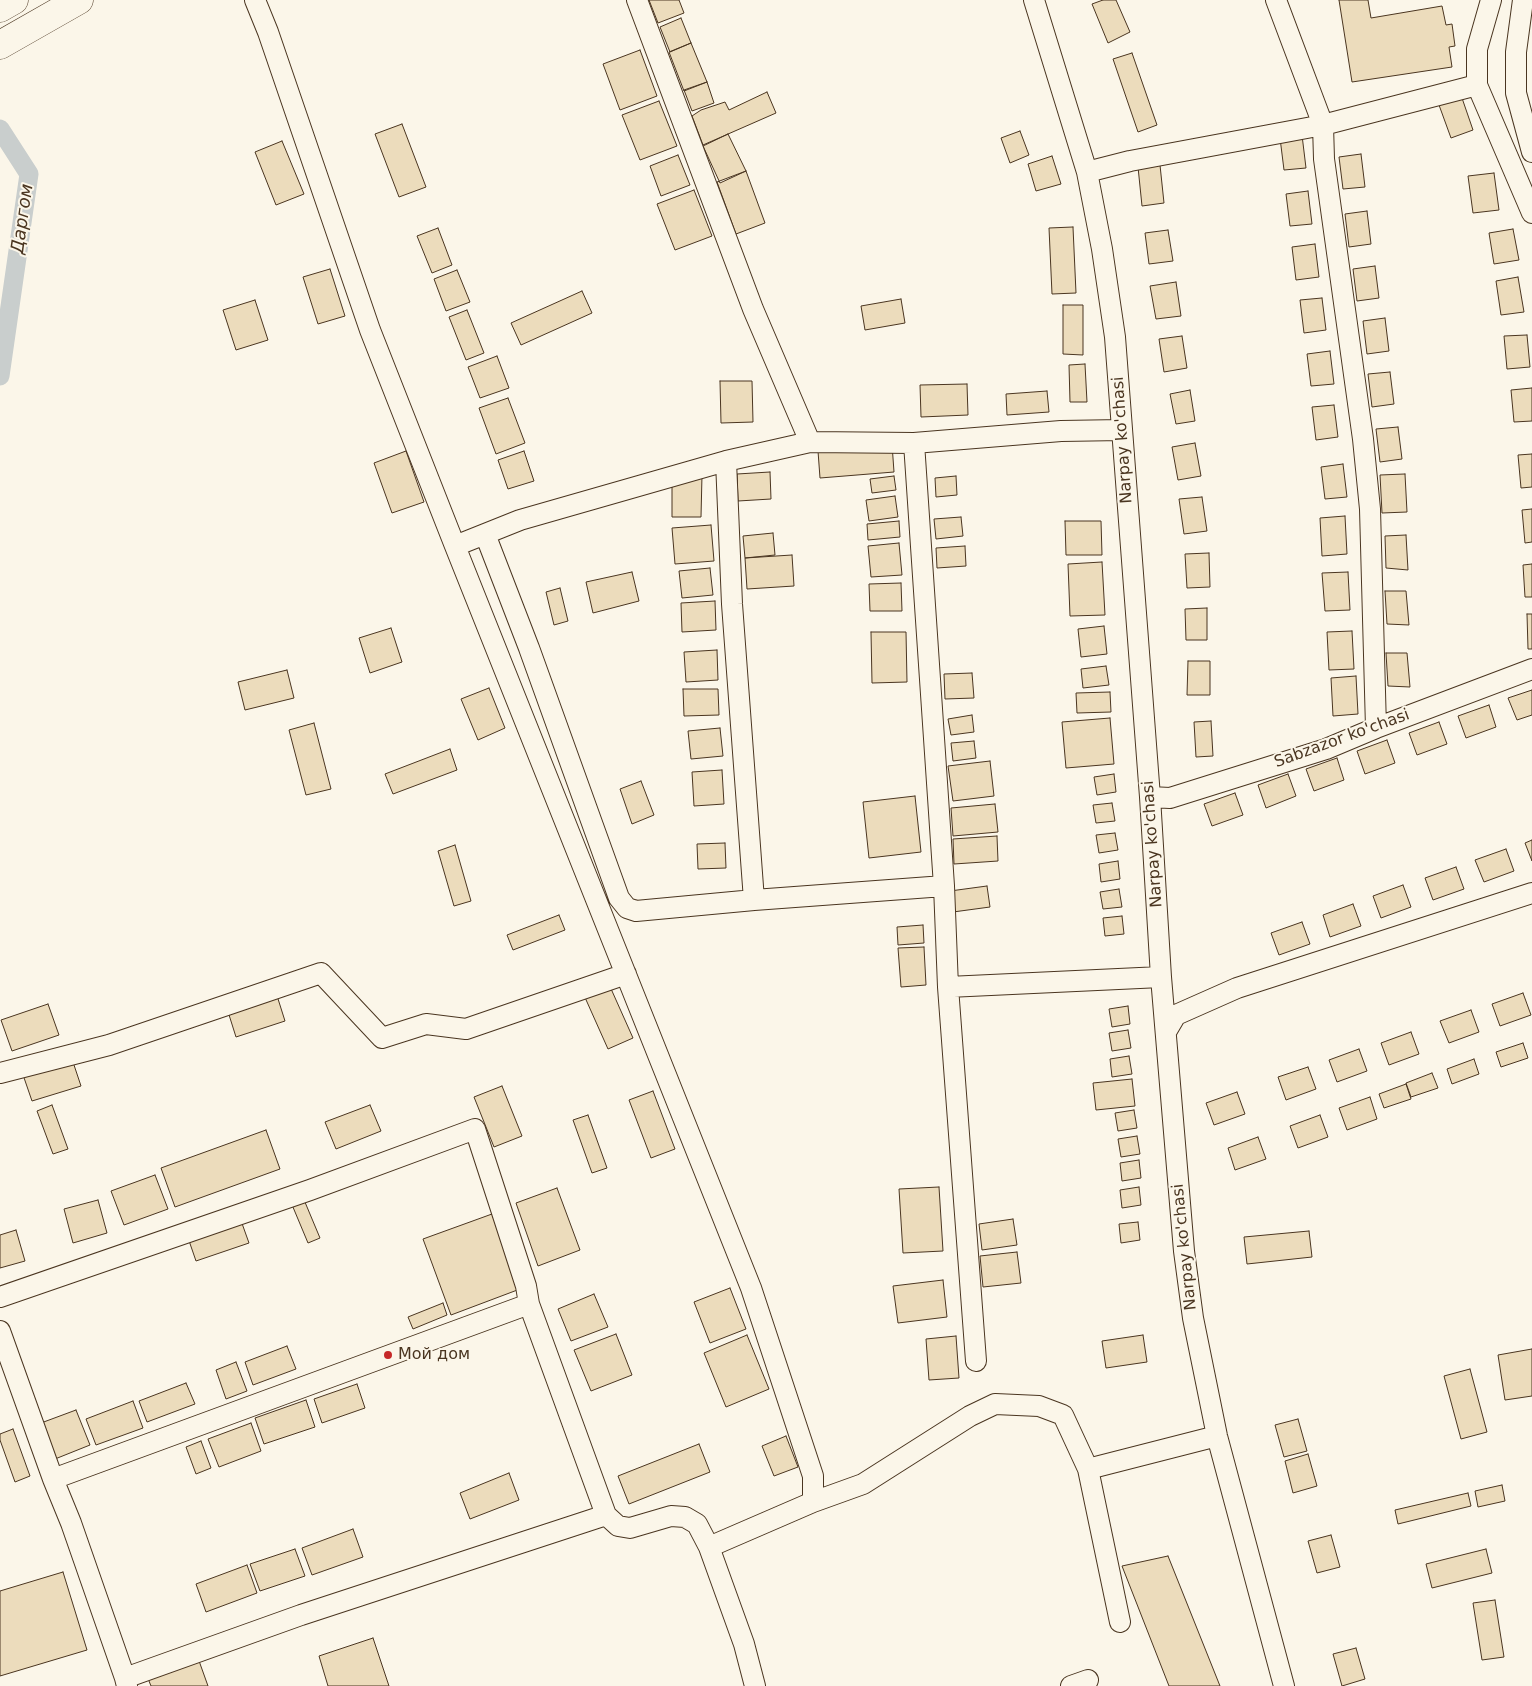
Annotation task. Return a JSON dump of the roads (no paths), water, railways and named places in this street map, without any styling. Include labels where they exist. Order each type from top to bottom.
[{"type":"highway","points":[[0,8],[14,0]]},
{"type":"highway","points":[[0,44],[79,0]]},
{"type":"street","points":[[255,0],[268,32],[370,330],[454,546],[750,1288],[814,1476],[813,1502]]},
{"type":"street","points":[[637,0],[753,309],[810,442]]},
{"type":"street","name":"Narpay ko'chasi","points":[[1034,0],[1087,172],[1102,249],[1113,328],[1150,797],[1161,977],[1184,1250],[1193,1318],[1216,1436],[1284,1686]]},
{"type":"street","points":[[1276,0],[1323,125],[1324,159],[1361,429],[1370,509],[1376,728]]},
{"type":"street","points":[[1491,0],[1477,49],[1477,85],[1532,213]]},
{"type":"street","points":[[1523,0],[1516,52],[1516,93],[1532,152]]},
{"type":"street","points":[[1087,172],[1130,161],[1323,125],[1477,85]]},
{"type":"street","points":[[454,546],[520,520],[726,461],[810,442],[914,444],[1061,431],[1122,430]]},
{"type":"street","points":[[914,444],[944,886],[948,987],[976,1361]]},
{"type":"street","points":[[726,461],[732,604],[754,900]]},
{"type":"street","points":[[485,534],[529,648],[619,898],[627,908],[636,911],[944,886]]},
{"type":"street","name":"Sabzazor ko'chasi","points":[[1150,797],[1170,798],[1326,749],[1532,669]]},
{"type":"street","points":[[1166,1032],[1176,1015],[1238,988],[1532,893]]},
{"type":"street","points":[[0,1072],[109,1045],[321,973],[382,1038],[426,1024],[466,1030],[626,974]]},
{"type":"street","points":[[948,987],[1161,977]]},
{"type":"street","points":[[0,1298],[310,1190],[475,1129],[526,1286],[530,1304],[606,1515],[618,1526],[630,1528],[670,1516],[685,1517],[697,1524],[709,1547],[744,1644],[755,1686]]},
{"type":"street","points":[[53,1479],[530,1304]]},
{"type":"street","points":[[0,1331],[53,1479],[71,1523],[126,1682],[300,1615],[606,1515]]},
{"type":"street","points":[[709,1547],[813,1502],[863,1484],[970,1416],[995,1404],[1040,1406],[1063,1415],[1088,1469],[1120,1622]]},
{"type":"street","points":[[1088,1469],[1216,1436]]},
{"type":"waterway","name":"Даргом","points":[[0,129],[29,174],[0,376]]},
{"type":"place","name":"Мой дом","points":[[388,1355]]}]
